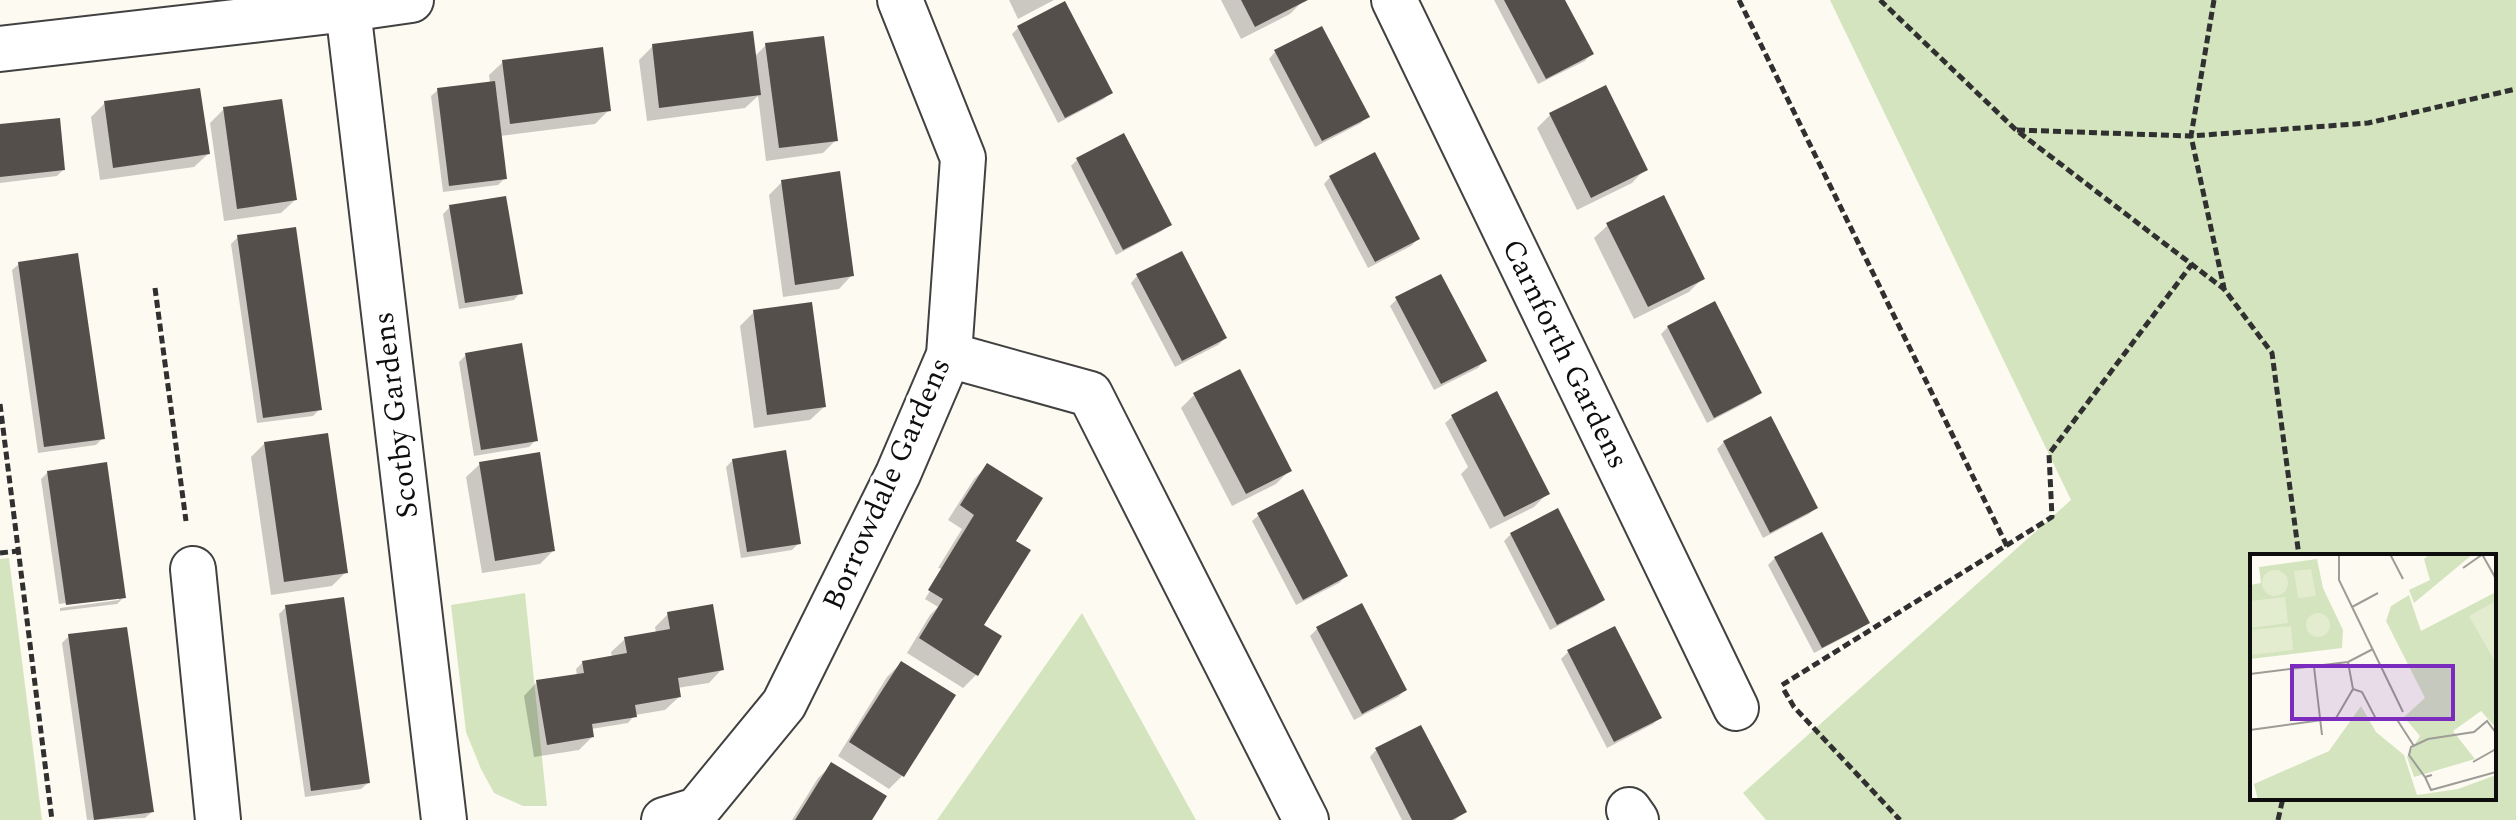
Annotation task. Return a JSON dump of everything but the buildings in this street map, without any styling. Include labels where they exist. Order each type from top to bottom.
[{"type":"street","points":[[0,49],[411,0]]},
{"type":"street","name":"Borrowdale Gardens","points":[[664,820],[697,810],[784,704],[898,474],[949,355],[963,158],[900,0]]},
{"type":"street","name":"Carnforth Gardens","points":[[1394,0],[1736,708]]},
{"type":"street","name":"Scotby Gardens","points":[[348,9],[444,820]]},
{"type":"street","points":[[949,355],[1090,394],[1306,820]]},
{"type":"street","points":[[193,569],[218,820]]},
{"type":"path","points":[[1739,0],[2007,546]]},
{"type":"path","points":[[1880,0],[2016,130],[2224,289],[2272,353],[2299,554]]},
{"type":"path","points":[[2214,0],[2191,136],[2224,289]]},
{"type":"path","points":[[2016,130],[2191,136],[2368,123],[2516,89]]},
{"type":"path","points":[[1736,708],[1782,685],[2052,517],[2049,454],[2192,264]]},
{"type":"path","points":[[155,288],[193,569]]},
{"type":"path","points":[[0,404],[52,820]]},
{"type":"path","points":[[0,553],[18,551]]},
{"type":"path","points":[[1782,685],[1794,707],[1900,820]]},
{"type":"path","points":[[2278,820],[2283,800]]},
{"type":"green space","points":[[1830,0],[2516,0],[2516,820],[1766,820],[1743,793],[2071,500]]},
{"type":"green space","points":[[9,558],[42,820],[0,820],[0,559]]},
{"type":"green space","points":[[525,593],[547,806],[523,806],[494,793],[481,769],[466,732],[451,605]]},
{"type":"green space","points":[[1082,613],[1196,820],[937,820]]}]
